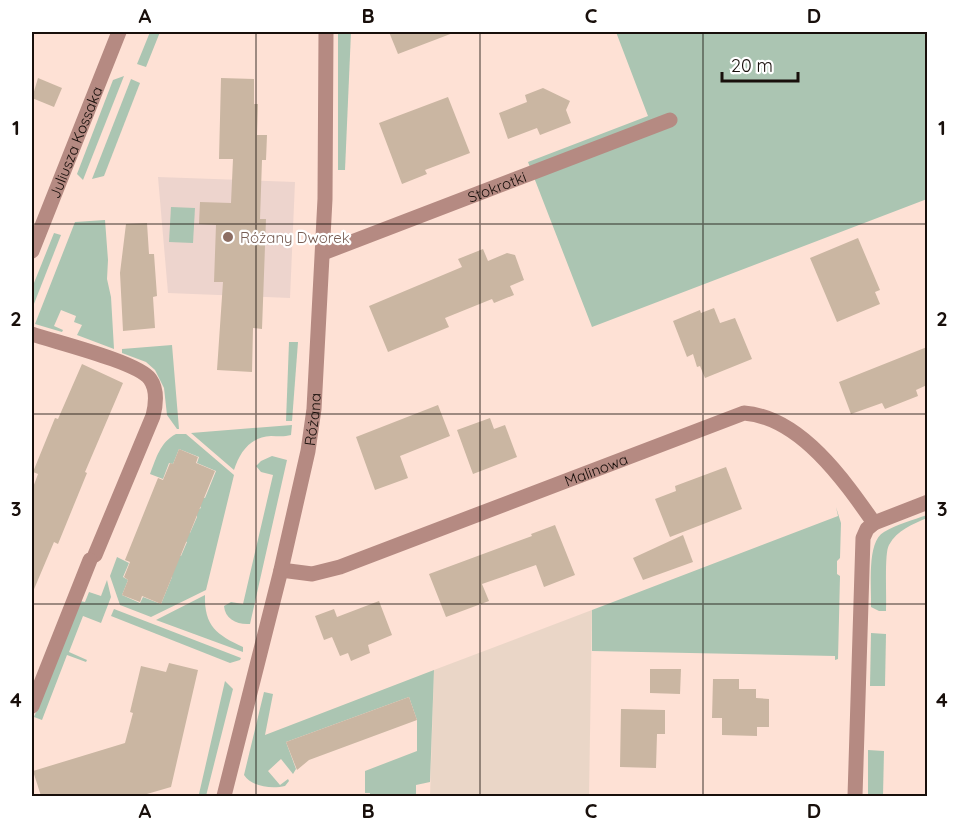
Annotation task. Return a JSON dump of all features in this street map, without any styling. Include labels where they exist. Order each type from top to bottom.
[{"type":"street","name":"Juliusza Kossaka","points":[[32,251],[119,32]]},
{"type":"street","name":"Różana","points":[[224,796],[281,570],[308,452],[314,410],[323,252],[326,32]]},
{"type":"street","name":"Stokrotki","points":[[323,252],[670,120]]},
{"type":"street","points":[[32,706],[153,416],[156,403],[150,379],[141,372],[89,350],[34,335]]},
{"type":"street","name":"Malinowa","points":[[281,570],[312,574],[340,567],[744,413],[768,417],[801,437],[845,481],[874,523]]},
{"type":"street","points":[[855,796],[862,550],[867,529],[874,523],[927,502]]},
{"type":"shaded area","name":"Różany Dworek","points":[[158,177],[295,182],[290,298],[168,293]]},
{"type":"shaded area","points":[[592,610],[589,796],[430,796],[434,670]]},
{"type":"green space","points":[[150,32],[160,32],[146,67],[137,64]]},
{"type":"green space","points":[[338,32],[351,32],[345,170],[338,170]]},
{"type":"green space","points":[[616,32],[927,32],[927,199],[592,327],[528,162],[648,116]]},
{"type":"green space","points":[[124,76],[83,180],[77,174],[113,80]]},
{"type":"green space","points":[[131,79],[140,83],[104,176],[92,179]]},
{"type":"green space","points":[[171,207],[195,208],[193,243],[169,242]]},
{"type":"green space","points":[[105,220],[107,279],[111,297],[114,349],[77,335],[82,325],[74,322],[76,316],[61,310],[54,326],[63,330],[62,332],[35,324],[75,222]]},
{"type":"green space","points":[[54,233],[61,235],[32,309],[32,288]]},
{"type":"green space","points":[[289,342],[298,342],[292,421],[286,421]]},
{"type":"green space","points":[[172,345],[179,429],[167,415],[164,388],[155,370],[146,362],[122,353],[122,349]]},
{"type":"green space","points":[[292,425],[291,435],[264,437],[252,442],[239,457],[234,470],[191,433]]},
{"type":"green space","points":[[176,434],[186,434],[234,475],[206,590],[151,617],[120,605],[110,576],[117,557],[129,563],[123,577],[128,580],[122,595],[140,603],[143,597],[161,604],[172,577],[165,573],[177,555],[181,556],[187,542],[183,540],[186,532],[190,533],[197,517],[197,508],[201,507],[193,503],[196,495],[205,498],[216,471],[197,463],[199,457],[179,449],[173,464],[169,463],[163,479],[150,474],[162,446]]},
{"type":"green space","points":[[272,456],[287,460],[250,624],[241,623],[229,618],[224,606],[231,602],[243,604],[273,475],[261,472],[256,466]]},
{"type":"green space","points":[[836,507],[841,523],[840,558],[837,561],[837,574],[840,576],[838,659],[835,660],[835,656],[592,651],[592,610],[838,516]]},
{"type":"green space","points":[[927,515],[927,518],[901,531],[892,540],[887,550],[886,611],[879,611],[871,607],[872,555],[878,537],[894,527]]},
{"type":"green space","points":[[107,580],[111,597],[101,623],[83,616],[69,652],[87,660],[86,662],[67,655],[42,720],[34,717],[80,601],[85,602],[89,592],[101,596]]},
{"type":"green space","points":[[205,595],[207,615],[214,628],[243,647],[243,652],[156,620]]},
{"type":"green space","points":[[114,609],[241,658],[230,663],[111,616]]},
{"type":"green space","points":[[871,633],[886,634],[885,686],[870,686]]},
{"type":"green space","points":[[434,670],[430,782],[416,785],[416,796],[370,796],[370,793],[365,793],[365,771],[417,751],[417,720],[409,697],[286,742],[296,769],[293,774],[281,759],[268,771],[280,785],[288,779],[285,786],[263,786],[252,782],[244,775],[264,692],[273,694],[265,735]]},
{"type":"green space","points":[[225,681],[233,689],[206,796],[193,796],[199,794]]},
{"type":"green space","points":[[868,750],[884,751],[883,796],[868,796]]},
{"type":"building","points":[[389,32],[452,32],[453,33],[398,54]]},
{"type":"building","points":[[38,78],[62,88],[54,107],[32,98]]},
{"type":"building","points":[[221,78],[254,79],[254,104],[258,104],[257,135],[267,135],[266,160],[262,160],[260,219],[266,219],[262,329],[253,328],[252,372],[217,370],[223,282],[214,282],[216,225],[199,224],[200,202],[231,203],[233,159],[219,159]]},
{"type":"building","points":[[543,88],[570,101],[566,110],[571,123],[540,135],[537,128],[508,139],[499,113],[527,102],[525,95]]},
{"type":"building","points":[[448,97],[470,153],[425,170],[427,174],[402,184],[379,123]]},
{"type":"building","points":[[147,223],[149,254],[154,254],[157,296],[153,297],[155,328],[123,331],[120,273],[126,224]]},
{"type":"building","points":[[858,238],[880,290],[875,292],[880,304],[837,322],[810,258]]},
{"type":"building","points":[[483,249],[488,261],[507,253],[515,255],[524,280],[510,286],[514,295],[494,303],[492,299],[445,318],[449,327],[388,352],[369,306],[462,267],[458,259]]},
{"type":"building","points":[[714,308],[720,323],[735,318],[752,359],[705,378],[700,366],[697,367],[693,354],[687,357],[673,321],[700,310],[701,313]]},
{"type":"building","points":[[927,347],[927,385],[916,390],[918,396],[885,409],[882,403],[851,414],[839,382]]},
{"type":"building","points":[[82,364],[123,383],[85,472],[87,473],[58,544],[54,542],[32,594],[32,490],[38,474],[33,472],[55,418],[58,419]]},
{"type":"building","points":[[438,405],[450,436],[400,456],[408,478],[375,490],[356,437]]},
{"type":"building","points":[[490,418],[494,429],[505,425],[517,457],[473,474],[457,430]]},
{"type":"building","points":[[179,449],[198,457],[196,463],[215,471],[161,604],[142,596],[140,602],[122,595],[128,580],[124,577],[130,562],[125,560],[158,478],[163,480]]},
{"type":"building","points":[[726,467],[742,509],[670,537],[655,499],[676,491],[675,486]]},
{"type":"building","points":[[555,525],[575,575],[544,587],[536,565],[482,584],[489,601],[446,617],[429,574],[532,536],[531,534]]},
{"type":"building","points":[[683,535],[693,562],[643,580],[633,558]]},
{"type":"building","points":[[379,601],[392,635],[368,645],[370,653],[351,661],[348,653],[340,656],[332,637],[324,640],[315,616],[334,609],[337,617]]},
{"type":"building","points":[[169,663],[198,670],[171,787],[140,796],[41,796],[33,771],[125,743],[141,666],[166,672]]},
{"type":"building","points":[[650,669],[681,669],[680,694],[650,693]]},
{"type":"building","points":[[713,679],[739,679],[739,689],[756,689],[756,698],[769,699],[769,727],[757,727],[757,736],[722,735],[722,718],[712,718]]},
{"type":"building","points":[[409,697],[417,720],[309,760],[297,770],[286,742]]},
{"type":"building","points":[[621,709],[665,710],[665,734],[657,734],[656,768],[620,767]]},
{"type":"place","name":"Różany Dworek","points":[[228,237]]}]
